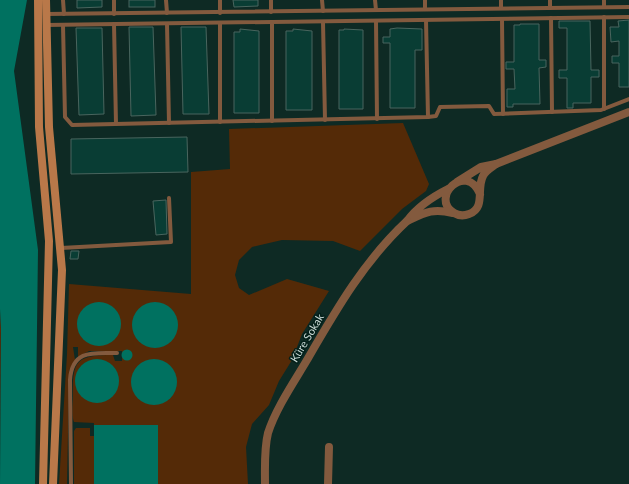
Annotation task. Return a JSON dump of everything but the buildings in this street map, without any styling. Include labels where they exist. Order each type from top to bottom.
[{"type":"main road","points":[[38,0],[39,127],[49,241],[43,484]]},
{"type":"main road","points":[[46,0],[45,25],[49,127],[62,270],[53,484]]},
{"type":"street","points":[[454,213],[450,210],[446,200],[448,189],[481,168],[496,164],[629,112]]},
{"type":"street","points":[[408,221],[429,211],[439,209],[466,215],[476,210],[480,200],[483,176],[496,164]]},
{"type":"street","points":[[457,182],[469,182],[474,185],[480,194]]},
{"type":"street","name":"Küre Sokak","points":[[265,484],[268,432],[288,392],[351,285],[374,256],[408,221],[413,212],[430,198],[448,189]]},
{"type":"street","points":[[328,484],[329,447]]},
{"type":"lane","points":[[63,0],[64,14]]},
{"type":"lane","points":[[114,0],[114,14]]},
{"type":"lane","points":[[166,0],[167,13]]},
{"type":"lane","points":[[220,0],[220,13]]},
{"type":"lane","points":[[271,0],[271,12]]},
{"type":"lane","points":[[322,0],[322,11]]},
{"type":"lane","points":[[375,0],[376,10]]},
{"type":"lane","points":[[425,0],[425,9]]},
{"type":"lane","points":[[501,0],[501,8]]},
{"type":"lane","points":[[550,0],[550,8]]},
{"type":"lane","points":[[604,0],[604,7]]},
{"type":"lane","points":[[46,14],[629,7]]},
{"type":"lane","points":[[604,17],[604,109]]},
{"type":"lane","points":[[45,25],[629,17]]},
{"type":"lane","points":[[551,18],[552,112]]},
{"type":"lane","points":[[502,19],[503,114]]},
{"type":"lane","points":[[426,20],[428,117]]},
{"type":"lane","points":[[376,21],[377,119]]},
{"type":"lane","points":[[323,22],[325,120]]},
{"type":"lane","points":[[220,23],[220,122]]},
{"type":"lane","points":[[272,23],[272,121]]},
{"type":"lane","points":[[114,24],[116,124]]},
{"type":"lane","points":[[167,24],[169,123]]},
{"type":"lane","points":[[63,25],[65,117],[72,125],[428,117],[436,116],[440,107],[489,106],[494,114],[552,112],[604,109],[629,99]]},
{"type":"lane","points":[[61,248],[172,242],[169,198]]},
{"type":"lane","points":[[71,484],[70,380],[72,366],[82,356],[90,353],[118,353]]},
{"type":"shaded area","points":[[0,0],[27,0],[14,71],[38,250],[35,484],[0,484]]},
{"type":"shaded area","points":[[403,123],[429,184],[426,191],[402,209],[360,251],[333,241],[282,240],[252,247],[239,260],[235,275],[239,288],[249,295],[287,279],[329,291],[302,334],[292,360],[279,381],[269,405],[252,424],[246,447],[248,484],[158,484],[158,425],[94,425],[94,423],[74,422],[72,412],[73,384],[74,374],[79,362],[84,358],[101,355],[113,355],[115,361],[122,361],[122,351],[89,351],[78,357],[78,347],[73,347],[75,360],[69,371],[67,484],[59,484],[67,354],[69,284],[191,294],[191,172],[230,169],[229,129]]},
{"type":"shaded area","points":[[95,302],[103,302],[115,308],[121,320],[121,328],[115,340],[103,346],[95,346],[83,340],[77,328],[77,320],[83,308]]},
{"type":"shaded area","points":[[155,302],[168,306],[174,312],[178,325],[174,338],[168,344],[155,348],[142,344],[136,338],[132,325],[136,312],[142,306]]},
{"type":"shaded area","points":[[0,309],[1,328],[0,464]]},
{"type":"shaded area","points":[[127,349],[131,351],[133,355],[131,359],[127,361],[123,359],[121,355],[123,351]]},
{"type":"shaded area","points":[[93,359],[101,359],[106,360],[113,365],[118,372],[118,390],[113,397],[106,402],[93,403],[85,400],[78,393],[75,385],[75,377],[78,369],[85,362]]},
{"type":"shaded area","points":[[149,359],[159,359],[167,363],[173,369],[177,377],[177,387],[173,395],[167,401],[159,405],[149,405],[141,401],[135,395],[131,387],[131,377],[135,369],[141,363]]},
{"type":"shaded area","points":[[94,425],[158,425],[158,484],[94,484]]},
{"type":"shaded area","points":[[76,428],[90,428],[90,436],[94,436],[94,484],[74,484],[74,431]]}]
